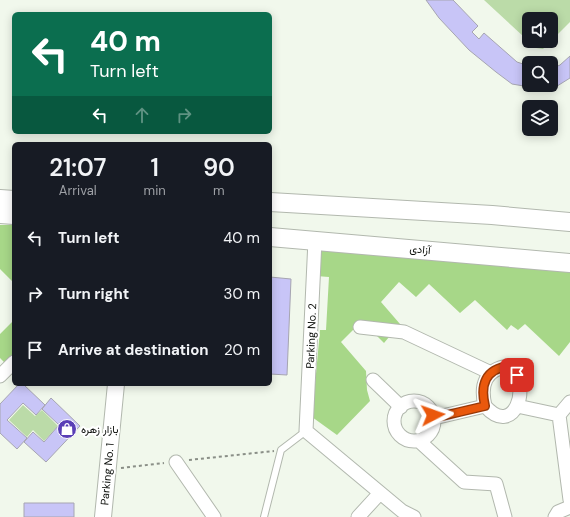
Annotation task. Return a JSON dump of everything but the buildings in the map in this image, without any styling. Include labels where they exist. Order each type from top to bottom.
[{"type":"main road","points":[[0,199],[12,200]]},
{"type":"main road","points":[[272,202],[492,215],[570,222]]},
{"type":"main road","points":[[0,214],[12,216]]},
{"type":"main road","name":"آزادی","points":[[272,237],[570,263]]},
{"type":"street","name":"Parking No. 2","points":[[306,431],[315,240]]},
{"type":"street","points":[[360,327],[404,332],[491,373]]},
{"type":"street","points":[[1,372],[12,364]]},
{"type":"street","points":[[509,366],[517,375],[520,390],[517,406],[511,415],[503,416],[492,413],[485,406],[484,384],[491,373],[497,368],[509,366]]},
{"type":"street","points":[[373,380],[401,407]]},
{"type":"street","name":"Parking No. 1","points":[[103,517],[116,386]]},
{"type":"street","points":[[413,402],[419,402],[430,409],[434,418],[433,428],[430,434],[419,441],[406,440],[397,431],[395,418],[401,407],[413,402]]},
{"type":"street","points":[[570,402],[559,415],[570,500]]},
{"type":"street","points":[[434,418],[485,406]]},
{"type":"street","points":[[517,406],[559,415]]},
{"type":"street","points":[[306,431],[402,511],[414,517]]},
{"type":"street","points":[[419,441],[464,482],[496,484],[505,517]]},
{"type":"street","points":[[176,462],[214,517]]},
{"type":"street","points":[[358,517],[380,493]]},
{"type":"street","points":[[555,517],[564,508],[570,507]]},
{"type":"lane","points":[[264,517],[281,450],[306,431]]},
{"type":"path","points":[[108,470],[281,450]]},
{"type":"green space","points":[[484,0],[570,0],[570,22],[558,34],[558,12],[522,12],[522,35]]},
{"type":"green space","points":[[0,225],[12,225],[12,281],[0,269]]},
{"type":"green space","points":[[327,247],[570,267],[570,342],[559,356],[525,324],[518,330],[511,325],[507,330],[475,300],[460,313],[429,284],[416,297],[399,282],[381,302],[400,324],[384,343],[362,321],[341,342],[366,371],[367,390],[370,401],[337,435],[312,417],[320,330],[326,330],[329,277],[316,276],[319,251]]},
{"type":"green space","points":[[12,322],[12,356],[5,363],[0,358],[0,334]]},
{"type":"green space","points":[[23,405],[35,416],[42,410],[58,426],[44,441],[33,430],[27,437],[9,420]]},
{"type":"place","name":"بازار زهره","points":[[67,429]]},
{"type":"route","points":[[433,415],[434,418],[485,406],[484,384],[486,378],[497,368],[509,366],[517,375]]}]
